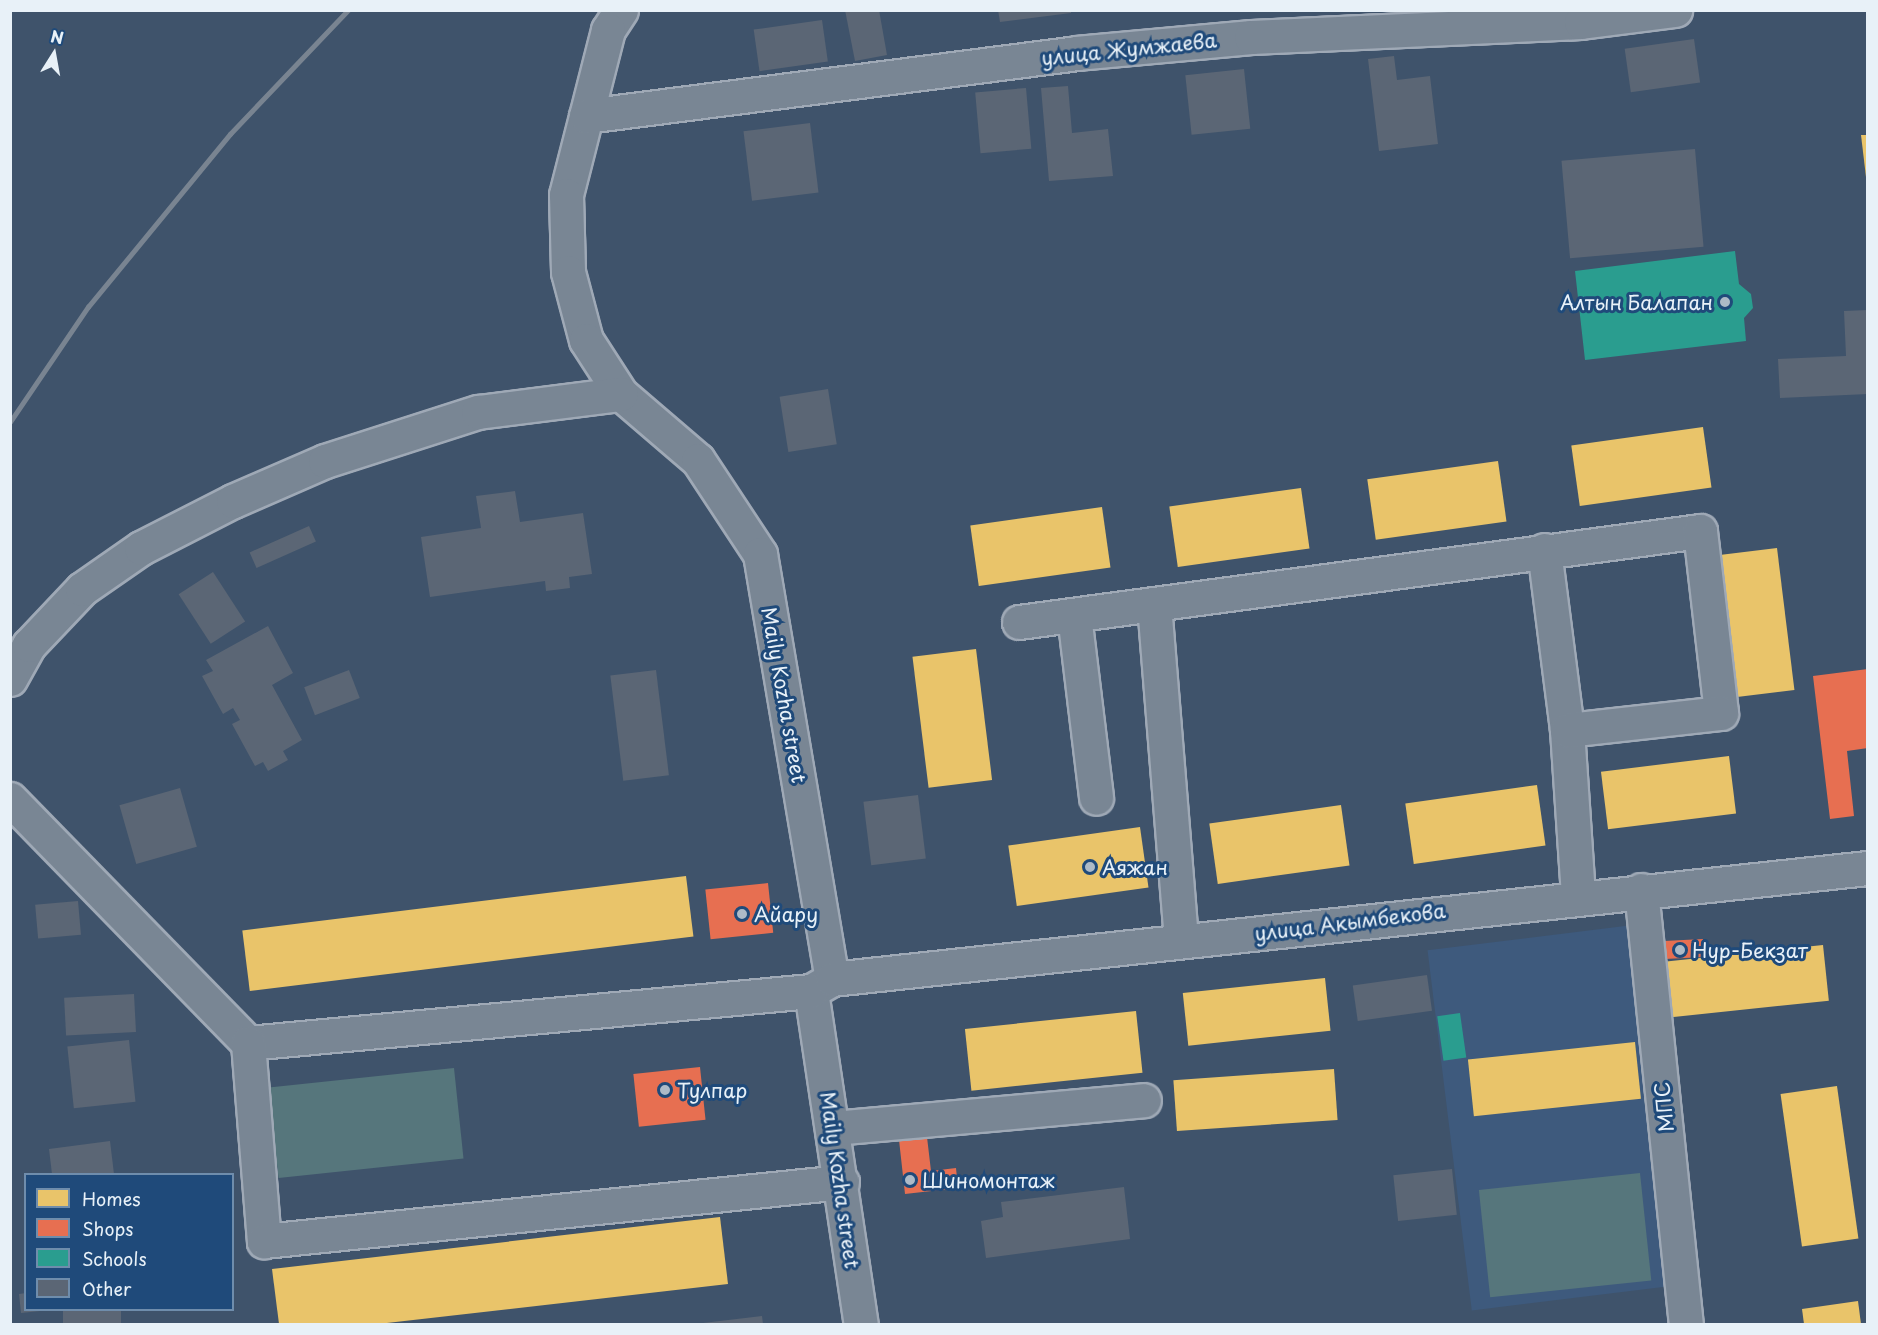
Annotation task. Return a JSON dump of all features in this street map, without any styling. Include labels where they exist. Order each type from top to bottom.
[{"type":"street","name":"Maily Kozha street","points":[[621,10],[608,30],[566,195],[568,272],[586,340],[621,394],[698,460],[760,554],[822,985],[833,1128],[861,1324]]},
{"type":"street","name":"улица Жумжаева","points":[[586,116],[1076,53],[1251,37],[1581,22],[1676,10]]},
{"type":"street","points":[[10,679],[29,645],[82,589],[141,548],[233,501],[325,461],[478,412],[621,394]]},
{"type":"street","points":[[1019,622],[1544,550],[1700,531],[1721,713],[1567,730]]},
{"type":"street","points":[[1544,550],[1567,730],[1578,896]]},
{"type":"street","points":[[1154,604],[1181,941]]},
{"type":"street","points":[[1074,615],[1096,798]]},
{"type":"street","points":[[10,800],[248,1043],[264,1241],[842,1182]]},
{"type":"street","name":"улица Акымбекова","points":[[248,1043],[822,985],[1578,896],[1868,868]]},
{"type":"street","name":"МПС","points":[[1641,890],[1686,1324]]},
{"type":"street","points":[[833,1128],[1144,1100]]},
{"type":"shaded area","points":[[1633,925],[1677,1285],[1472,1311],[1428,950]]},
{"type":"green space","points":[[454,1068],[464,1159],[279,1178],[269,1087]]},
{"type":"green space","points":[[1640,1173],[1651,1280],[1490,1297],[1479,1190]]},
{"type":"building: Homes","points":[[1861,135],[1868,135],[1868,177],[1866,177]]},
{"type":"building: Homes","points":[[1703,427],[1711,487],[1580,506],[1571,446]]},
{"type":"building: Homes","points":[[1498,461],[1506,521],[1376,540],[1367,479]]},
{"type":"building: Homes","points":[[1301,488],[1309,548],[1178,567],[1169,507]]},
{"type":"building: Homes","points":[[1102,507],[1110,567],[979,586],[970,526]]},
{"type":"building: Homes","points":[[1777,548],[1794,690],[1731,698],[1713,556]]},
{"type":"building: Homes","points":[[976,649],[992,780],[929,788],[912,657]]},
{"type":"building: Homes","points":[[1729,756],[1736,814],[1608,829],[1601,772]]},
{"type":"building: Homes","points":[[1537,785],[1545,845],[1414,864],[1405,804]]},
{"type":"building: Homes","points":[[1341,805],[1349,865],[1218,884],[1209,824]]},
{"type":"building: Homes","points":[[1140,827],[1148,887],[1017,906],[1008,846]]},
{"type":"building: Homes","points":[[686,876],[693,937],[250,991],[242,930]]},
{"type":"building: Homes","points":[[1823,945],[1829,1001],[1663,1018],[1657,962]]},
{"type":"building: Homes","points":[[1325,978],[1331,1031],[1188,1046],[1183,993]]},
{"type":"building: Homes","points":[[1136,1011],[1142,1073],[971,1091],[965,1029]]},
{"type":"building: Homes","points":[[1635,1042],[1641,1099],[1474,1116],[1468,1060]]},
{"type":"building: Homes","points":[[1334,1069],[1338,1120],[1177,1131],[1173,1080]]},
{"type":"building: Homes","points":[[1837,1086],[1858,1239],[1802,1246],[1781,1094]]},
{"type":"building: Homes","points":[[720,1217],[728,1284],[378,1324],[279,1324],[272,1269]]},
{"type":"building: Homes","points":[[1858,1301],[1861,1324],[1804,1324],[1802,1309]]},
{"type":"building: Shops","points":[[1868,669],[1868,748],[1847,751],[1854,816],[1830,819],[1813,676]]},
{"type":"building: Shops","points":[[768,883],[773,933],[711,939],[705,890]]},
{"type":"building: Shops","points":[[1703,939],[1704,957],[1665,959],[1664,941]]},
{"type":"building: Shops","points":[[700,1067],[706,1120],[639,1127],[633,1074]]},
{"type":"building: Shops","points":[[927,1137],[931,1171],[956,1168],[958,1188],[905,1194],[899,1140]]},
{"type":"building: Schools","points":[[1735,251],[1739,284],[1751,294],[1753,308],[1744,318],[1746,341],[1585,360],[1575,271]]},
{"type":"building: Schools","points":[[1460,1013],[1466,1058],[1443,1061],[1437,1016]]},
{"type":"building: Other","points":[[845,10],[879,10],[887,55],[855,61]]},
{"type":"building: Other","points":[[998,10],[1071,10],[1071,13],[1000,22]]},
{"type":"building: Other","points":[[822,20],[828,62],[760,71],[754,30]]},
{"type":"building: Other","points":[[1694,39],[1700,83],[1631,92],[1625,49]]},
{"type":"building: Other","points":[[1394,56],[1397,80],[1430,76],[1438,144],[1379,151],[1368,59]]},
{"type":"building: Other","points":[[1244,69],[1250,129],[1192,135],[1185,75]]},
{"type":"building: Other","points":[[1068,86],[1072,133],[1108,129],[1113,176],[1049,181],[1041,88]]},
{"type":"building: Other","points":[[1026,88],[1031,149],[981,153],[975,92]]},
{"type":"building: Other","points":[[810,123],[819,192],[752,201],[743,131]]},
{"type":"building: Other","points":[[1695,149],[1704,247],[1570,258],[1562,161]]},
{"type":"building: Other","points":[[1868,310],[1868,394],[1780,398],[1778,359],[1846,356],[1844,311]]},
{"type":"building: Other","points":[[828,389],[837,444],[788,452],[780,397]]},
{"type":"building: Other","points":[[515,491],[520,522],[583,513],[592,574],[569,577],[570,588],[546,591],[545,581],[430,597],[421,537],[481,528],[476,496]]},
{"type":"building: Other","points":[[309,526],[316,542],[257,568],[250,552]]},
{"type":"building: Other","points":[[213,572],[245,621],[211,644],[179,594]]},
{"type":"building: Other","points":[[268,626],[293,673],[272,685],[302,740],[283,751],[288,760],[268,771],[263,762],[255,766],[232,724],[240,720],[233,708],[223,714],[202,676],[213,671],[206,660]]},
{"type":"building: Other","points":[[349,670],[360,698],[315,715],[304,687]]},
{"type":"building: Other","points":[[656,670],[669,775],[623,781],[610,676]]},
{"type":"building: Other","points":[[180,788],[197,847],[136,864],[119,805]]},
{"type":"building: Other","points":[[918,795],[926,859],[871,865],[863,802]]},
{"type":"building: Other","points":[[78,901],[81,935],[38,939],[35,905]]},
{"type":"building: Other","points":[[1427,975],[1432,1011],[1358,1021],[1353,985]]},
{"type":"building: Other","points":[[134,994],[136,1032],[66,1036],[64,998]]},
{"type":"building: Other","points":[[129,1040],[135,1102],[74,1108],[67,1046]]},
{"type":"building: Other","points":[[110,1141],[114,1173],[52,1173],[49,1149]]},
{"type":"building: Other","points":[[1452,1169],[1457,1215],[1398,1221],[1393,1175]]},
{"type":"building: Other","points":[[1124,1187],[1130,1239],[986,1258],[981,1221],[1003,1217],[1001,1202]]},
{"type":"building: Other","points":[[24,1293],[24,1311],[40,1311],[21,1313],[19,1294]]},
{"type":"building: Other","points":[[63,1311],[121,1311],[121,1324],[63,1324]]},
{"type":"building: Other","points":[[762,1316],[763,1324],[703,1324],[703,1323]]},
{"type":"railway","points":[[10,422],[88,307],[230,134],[348,10]]},
{"type":"place","name":"Алтын Балапан","points":[[1725,302]]},
{"type":"place","name":"Аяжан","points":[[1090,867]]},
{"type":"place","name":"Айару","points":[[742,914]]},
{"type":"place","name":"Нур-Бекзат","points":[[1680,950]]},
{"type":"place","name":"Тулпар","points":[[665,1090]]},
{"type":"place","name":"Шиномонтаж","points":[[910,1180]]}]
